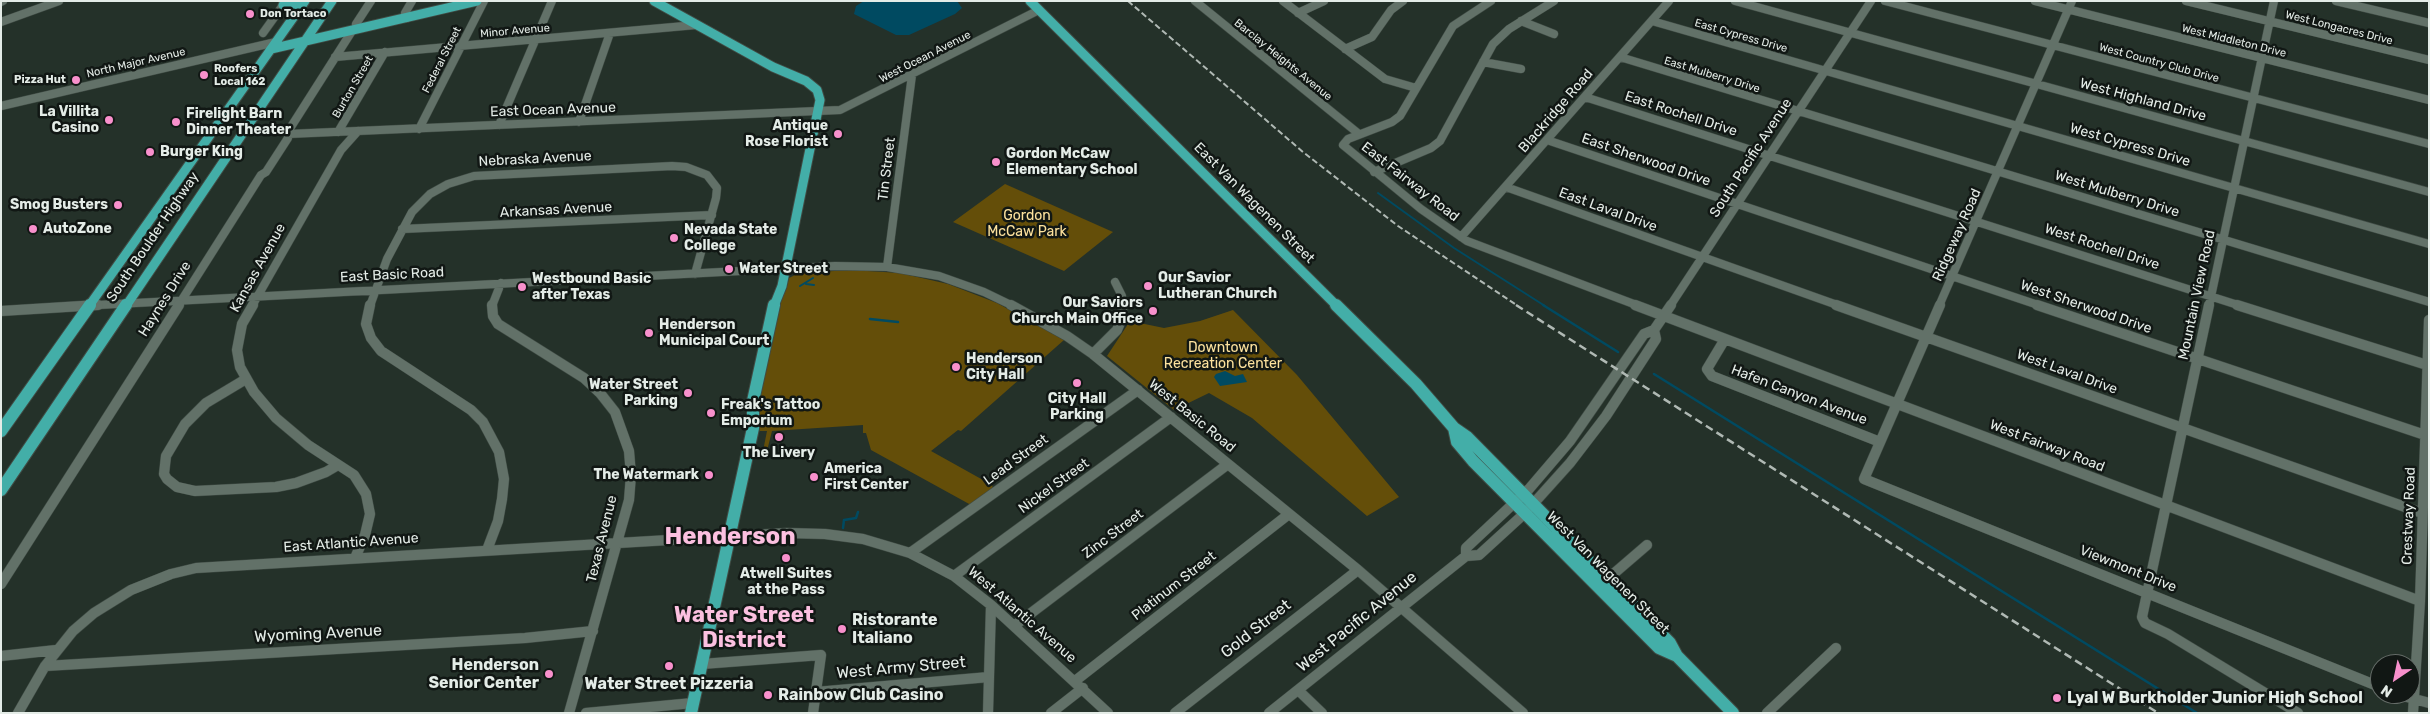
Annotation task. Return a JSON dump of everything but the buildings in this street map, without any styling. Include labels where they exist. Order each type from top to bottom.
[{"type":"main road","name":"South Boulder Highway","points":[[1,490],[332,1]]},
{"type":"main road","points":[[406,15],[455,1]]},
{"type":"main road","points":[[274,46],[406,15],[478,1]]},
{"type":"main road","points":[[654,1],[773,67],[806,81],[817,90],[820,96],[785,269],[768,330],[753,401],[753,428],[692,708]]},
{"type":"main road","name":"East Van Wagenen Street","points":[[1030,1],[1416,384],[1454,428],[1456,442],[1524,504]]},
{"type":"main road","name":"South Boulder Highway","points":[[1,431],[304,2]]},
{"type":"main road","points":[[285,3],[304,2]]},
{"type":"main road","name":"West Van Wagenen Street","points":[[1524,504],[1602,583],[1659,648],[1677,656],[1733,713]]},
{"type":"street","points":[[1,22],[59,1]]},
{"type":"street","name":"Haynes Drive","points":[[1,584],[260,175],[266,172],[335,56],[371,1]]},
{"type":"street","points":[[406,15],[412,1]]},
{"type":"street","name":"Federal Street","points":[[419,128],[484,1]]},
{"type":"street","points":[[499,125],[552,1]]},
{"type":"street","name":"Barclay Heights Avenue","points":[[1195,1],[1359,134]]},
{"type":"street","points":[[1283,1],[1385,79],[1416,88]]},
{"type":"street","points":[[1298,13],[1324,1]]},
{"type":"street","points":[[1345,49],[1372,37],[1391,10],[1403,1]]},
{"type":"street","name":"East Fairway Road","points":[[1491,1],[1453,26],[1396,119],[1348,139],[1343,145],[1374,172],[1461,238],[1664,316]]},
{"type":"street","points":[[1374,172],[1430,148],[1440,141],[1498,38],[1521,21],[1554,1]]},
{"type":"street","name":"Blackridge Road","points":[[1461,238],[1669,1]]},
{"type":"street","points":[[1735,1],[1850,33]]},
{"type":"street","name":"South Pacific Avenue","points":[[1524,504],[1582,426],[1644,334],[1654,330],[1664,316],[1871,1]]},
{"type":"street","name":"West Country Club Drive","points":[[1885,1],[2429,144]]},
{"type":"street","name":"West Middleton Drive","points":[[2035,1],[2429,100]]},
{"type":"street","name":"Ridgeway Road","points":[[1864,479],[2072,1]]},
{"type":"street","name":"West Longacres Drive","points":[[2186,1],[2429,60]]},
{"type":"street","name":"Mountain View Road","points":[[2274,1],[2142,617],[2145,623],[2298,713]]},
{"type":"street","points":[[2336,1],[2429,22]]},
{"type":"street","points":[[263,33],[285,3]]},
{"type":"street","name":"West Ocean Avenue","points":[[818,112],[846,108],[1039,10]]},
{"type":"street","name":"East Cypress Drive","points":[[1652,20],[1825,70]]},
{"type":"street","points":[[1521,21],[1554,34]]},
{"type":"street","name":"Minor Avenue","points":[[335,56],[696,25]]},
{"type":"street","points":[[579,122],[610,33]]},
{"type":"street","name":"West Highland Drive","points":[[1850,33],[2429,192]]},
{"type":"street","name":"North Major Avenue","points":[[5,108],[274,46]]},
{"type":"street","name":"Burton Street","points":[[338,132],[385,52]]},
{"type":"street","name":"East Mulberry Drive","points":[[1620,57],[1798,111]]},
{"type":"street","points":[[1483,62],[1521,69]]},
{"type":"street","name":"West Cypress Drive","points":[[1825,70],[2429,244]]},
{"type":"street","name":"Tin Street","points":[[887,267],[912,75]]},
{"type":"street","name":"East Rochell Drive","points":[[1584,97],[1769,156]]},
{"type":"street","name":"West Mulberry Drive","points":[[1798,111],[2429,302]]},
{"type":"street","name":"East Ocean Avenue","points":[[288,134],[818,112]]},
{"type":"street","name":"Kansas Avenue","points":[[355,558],[365,535],[370,514],[366,494],[354,475],[308,445],[276,418],[254,392],[240,366],[237,350],[242,324],[258,295],[341,150],[358,131]]},
{"type":"street","name":"East Sherwood Drive","points":[[1547,140],[1737,204]]},
{"type":"street","name":"West Rochell Drive","points":[[1769,156],[2427,365]]},
{"type":"street","name":"Nebraska Avenue","points":[[487,550],[498,521],[504,479],[499,452],[483,422],[471,410],[381,351],[371,338],[366,324],[367,313],[375,289],[412,212],[423,199],[448,184],[474,176],[686,167],[707,174],[717,188],[712,215],[695,274]]},
{"type":"street","name":"East Laval Drive","points":[[1506,187],[1702,257]]},
{"type":"street","name":"West Sherwood Drive","points":[[1737,204],[2425,435]]},
{"type":"street","name":"Arkansas Avenue","points":[[402,230],[712,215]]},
{"type":"street","name":"West Laval Drive","points":[[1702,257],[2422,514]]},
{"type":"street","name":"West Basic Road","points":[[785,269],[847,266],[887,267],[939,276],[984,292],[1059,331],[1093,354],[1358,570],[1523,713]]},
{"type":"street","name":"East Basic Road","points":[[1,311],[182,299],[785,269]]},
{"type":"street","points":[[1093,354],[1116,330],[1122,318],[1122,296],[1115,282]]},
{"type":"street","name":"Texas Avenue","points":[[501,283],[492,305],[493,316],[498,324],[584,378],[600,393],[615,412],[630,451],[629,500],[569,713]]},
{"type":"street","name":"West Fairway Road","points":[[1664,316],[2420,602]]},
{"type":"street","name":"Crestway Road","points":[[2417,654],[2422,514],[2426,461],[2425,435],[2429,320]]},
{"type":"street","name":"South Pacific Avenue","points":[[1524,504],[1570,463],[1602,421],[1656,339],[1654,330]]},
{"type":"street","name":"Hafen Canyon Avenue","points":[[1725,339],[1708,367],[1708,373],[1880,442]]},
{"type":"street","points":[[246,378],[206,403],[185,424],[166,456],[164,474],[167,479],[177,488],[195,491],[276,487],[296,483],[326,472],[338,465]]},
{"type":"street","name":"Lead Street","points":[[910,553],[1138,390]]},
{"type":"street","name":"Nickel Street","points":[[954,576],[1171,417]]},
{"type":"street","name":"Zinc Street","points":[[1014,626],[1228,464]]},
{"type":"street","name":"Viewmont Drive","points":[[1864,479],[2370,684]]},
{"type":"street","name":"West Pacific Avenue","points":[[1269,713],[1466,556],[1479,555],[1524,504]]},
{"type":"street","name":"Platinum Street","points":[[1051,713],[1079,684],[1289,514]]},
{"type":"street","name":"West Atlantic Avenue","points":[[729,536],[787,532],[825,534],[863,540],[910,553],[954,576],[992,605],[1108,713]]},
{"type":"street","name":"East Atlantic Avenue","points":[[18,713],[45,666],[72,631],[94,613],[131,590],[170,574],[196,568],[729,536]]},
{"type":"street","points":[[1602,583],[1647,545]]},
{"type":"street","name":"Gold Street","points":[[1175,713],[1358,570]]},
{"type":"street","points":[[988,713],[992,605]]},
{"type":"street","name":"Wyoming Avenue","points":[[45,666],[476,641],[593,631]]},
{"type":"street","points":[[1767,713],[1836,648]]},
{"type":"street","points":[[1,656],[56,650]]},
{"type":"street","points":[[702,664],[821,655],[813,713]]},
{"type":"street","name":"West Army Street","points":[[816,692],[989,677]]},
{"type":"street","points":[[1298,690],[1322,713]]},
{"type":"street","points":[[586,713],[692,708]]},
{"type":"green space","name":"Gordon McCaw Park","points":[[1005,184],[1113,232],[1064,271],[953,222]]},
{"type":"green space","points":[[852,270],[900,273],[948,284],[997,303],[1064,340],[961,431],[958,430],[931,451],[992,485],[993,488],[971,505],[871,450],[866,433],[863,433],[863,425],[772,431],[766,455],[762,456],[767,431],[760,431],[757,427],[757,402],[777,308],[786,290],[789,278],[799,273]]},
{"type":"green space","name":"Downtown Recreation Center","points":[[1233,310],[1297,375],[1399,497],[1367,516],[1252,418],[1209,393],[1174,410],[1107,356],[1130,321],[1164,328],[1200,321]]},
{"type":"water","points":[[864,1],[957,1],[962,8],[955,14],[909,35],[896,35],[854,14],[856,6]]},
{"type":"water","points":[[1225,371],[1235,376],[1243,374],[1247,382],[1220,386],[1214,377],[1216,374]]},
{"type":"waterway","points":[[1378,193],[1454,248],[1545,306]]},
{"type":"waterway","points":[[800,286],[813,278]]},
{"type":"waterway","points":[[806,284],[814,285]]},
{"type":"waterway","points":[[1543,305],[1618,352]]},
{"type":"waterway","points":[[870,319],[898,322]]},
{"type":"waterway","points":[[1654,374],[2197,713]]},
{"type":"waterway","points":[[843,528],[844,520],[856,518],[858,512]]},
{"type":"railway","points":[[1128,1],[1303,152],[1398,226],[1518,306]]},
{"type":"railway","points":[[1516,305],[2158,713]]},
{"type":"place","name":"Don Tortaco","points":[[250,14]]},
{"type":"place","name":"Roofers Local 162","points":[[204,75]]},
{"type":"place","name":"Pizza Hut","points":[[76,80]]},
{"type":"place","name":"La Villita Casino","points":[[109,120]]},
{"type":"place","name":"Firelight Barn Dinner Theater","points":[[176,122]]},
{"type":"place","name":"Antique Rose Florist","points":[[838,134]]},
{"type":"place","name":"Burger King","points":[[150,152]]},
{"type":"place","name":"Gordon McCaw Elementary School","points":[[996,162]]},
{"type":"place","name":"Smog Busters","points":[[118,205]]},
{"type":"place","name":"AutoZone","points":[[33,229]]},
{"type":"place","name":"Nevada State College","points":[[674,238]]},
{"type":"place","name":"Water Street","points":[[729,269]]},
{"type":"place","name":"Our Savior Lutheran Church","points":[[1148,286]]},
{"type":"place","name":"Westbound Basic after Texas","points":[[522,287]]},
{"type":"place","name":"Our Saviors Church Main Office","points":[[1153,311]]},
{"type":"place","name":"Henderson Municipal Court","points":[[649,333]]},
{"type":"place","name":"Henderson City Hall","points":[[956,367]]},
{"type":"place","name":"City Hall Parking","points":[[1077,383]]},
{"type":"place","name":"Water Street Parking","points":[[688,393]]},
{"type":"place","name":"Freak's Tattoo Emporium","points":[[711,413]]},
{"type":"place","name":"The Livery","points":[[779,437]]},
{"type":"place","name":"The Watermark","points":[[709,475]]},
{"type":"place","name":"America First Center","points":[[814,477]]},
{"type":"place","name":"Atwell Suites at the Pass","points":[[786,558]]},
{"type":"place","name":"Ristorante Italiano","points":[[842,629]]},
{"type":"place","name":"Water Street Pizzeria","points":[[669,666]]},
{"type":"place","name":"Henderson Senior Center","points":[[549,674]]},
{"type":"place","name":"Rainbow Club Casino","points":[[768,695]]},
{"type":"place","name":"Lyal W Burkholder Junior High School","points":[[2057,698]]},
{"type":"district","name":"Henderson","points":[[730,537]]},
{"type":"district","name":"Water Street District","points":[[744,628]]}]
